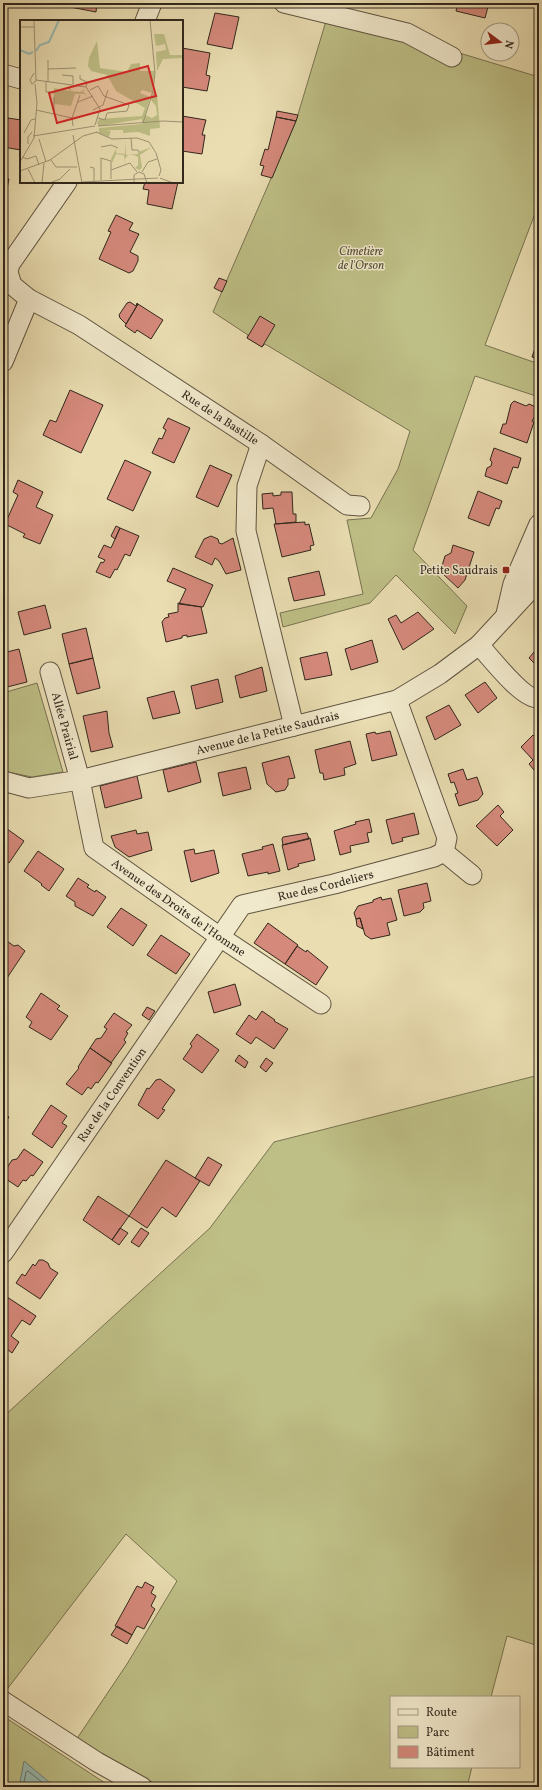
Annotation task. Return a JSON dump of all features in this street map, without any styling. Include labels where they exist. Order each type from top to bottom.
[{"type":"street","points":[[145,20],[152,3]]},
{"type":"street","points":[[284,3],[407,33],[452,57]]},
{"type":"street","points":[[3,74],[20,79]]},
{"type":"street","points":[[6,272],[66,183]]},
{"type":"street","name":"Rue de la Bastille","points":[[6,272],[12,285],[29,299],[79,325],[261,444],[246,486],[246,530],[294,726]]},
{"type":"street","points":[[3,362],[29,299]]},
{"type":"street","points":[[261,444],[346,505],[360,506]]},
{"type":"street","points":[[506,616],[513,584],[539,524]]},
{"type":"street","name":"Avenue de la Petite Saudrais","points":[[3,781],[29,788],[80,780],[397,700],[440,674],[479,645],[529,591],[539,568]]},
{"type":"street","points":[[479,645],[523,692],[536,699],[539,698]]},
{"type":"street","name":"Allée Prairial","points":[[50,672],[80,780]]},
{"type":"street","points":[[397,700],[447,838],[444,852],[472,875]]},
{"type":"street","name":"Avenue des Droits de l'Homme","points":[[80,780],[94,848],[321,1004]]},
{"type":"street","name":"Rue des Cordeliers","points":[[220,936],[242,905],[426,860],[444,852]]},
{"type":"street","name":"Rue de la Convention","points":[[3,1253],[220,936]]},
{"type":"street","points":[[3,1701],[97,1762],[142,1787]]},
{"type":"green space","name":"Cimetière de l'Orson","points":[[326,21],[413,39],[480,59],[480,62],[489,62],[539,77],[539,203],[485,345],[539,364],[539,397],[475,376],[413,550],[467,606],[455,634],[396,575],[370,603],[283,627],[280,613],[363,594],[347,520],[371,518],[398,469],[410,431],[265,344],[262,347],[247,338],[248,335],[213,312],[296,121]]},
{"type":"green space","points":[[37,683],[63,772],[32,777],[3,771],[3,693]]},
{"type":"green space","points":[[539,1075],[539,1646],[507,1636],[491,1696],[390,1696],[390,1768],[472,1768],[467,1787],[161,1787],[76,1740],[127,1664],[177,1581],[126,1534],[5,1692],[3,1690],[3,1417],[210,1228],[274,1142]]},
{"type":"green space","points":[[3,1716],[105,1783],[103,1787],[3,1787]]},
{"type":"water","points":[[24,1761],[55,1787],[19,1787]]},
{"type":"building","points":[[70,3],[97,3],[96,12],[70,7]]},
{"type":"building","points":[[458,3],[489,3],[485,18],[456,11]]},
{"type":"building","points":[[215,13],[239,17],[232,49],[207,44]]},
{"type":"building","points":[[183,48],[210,53],[206,75],[210,76],[207,91],[183,87]]},
{"type":"building","points":[[277,111],[298,115],[296,121],[276,117]]},
{"type":"building","points":[[183,116],[206,120],[202,135],[205,135],[202,154],[183,151]]},
{"type":"building","points":[[276,117],[296,121],[272,178],[261,175],[264,166],[260,165],[265,149],[268,150]]},
{"type":"building","points":[[8,118],[20,120],[20,150],[3,147]]},
{"type":"building","points":[[3,178],[9,179],[4,202],[3,201]]},
{"type":"building","points":[[145,183],[178,183],[172,209],[147,204],[149,190],[143,189]]},
{"type":"building","points":[[116,215],[133,223],[129,230],[139,234],[130,252],[138,256],[138,261],[133,271],[129,273],[99,259],[111,232],[108,231]]},
{"type":"building","points":[[219,278],[227,281],[222,292],[214,288]]},
{"type":"building","points":[[130,302],[136,306],[137,303],[138,304],[126,324],[119,315],[127,303]]},
{"type":"building","points":[[138,304],[163,320],[151,339],[137,330],[135,333],[125,326]]},
{"type":"building","points":[[260,316],[275,325],[262,347],[247,338]]},
{"type":"building","points":[[539,337],[539,359],[532,357]]},
{"type":"building","points":[[70,390],[103,405],[81,453],[43,435],[50,420],[56,422]]},
{"type":"building","points":[[514,401],[526,406],[529,404],[538,408],[539,410],[532,421],[534,422],[527,443],[500,433],[503,424],[506,424],[511,404]]},
{"type":"building","points":[[168,418],[190,428],[174,463],[152,453],[159,438],[162,439],[166,430],[163,428]]},
{"type":"building","points":[[494,448],[521,458],[518,468],[513,467],[507,484],[485,476],[487,468],[491,466],[492,462],[490,460]]},
{"type":"building","points":[[125,460],[151,472],[133,511],[107,499]]},
{"type":"building","points":[[210,465],[232,475],[218,507],[196,497]]},
{"type":"building","points":[[18,480],[43,492],[36,507],[53,515],[40,544],[23,537],[25,534],[5,524],[18,495],[13,492]]},
{"type":"building","points":[[478,491],[502,501],[499,509],[496,508],[489,526],[468,518]]},
{"type":"building","points":[[281,492],[292,492],[293,514],[296,514],[296,522],[276,524],[273,508],[263,509],[262,494],[273,493],[273,496],[281,495]]},
{"type":"building","points":[[305,522],[305,525],[309,524],[314,545],[310,546],[311,550],[282,557],[274,524]]},
{"type":"building","points":[[116,526],[120,528],[115,539],[111,536]]},
{"type":"building","points":[[120,528],[139,536],[130,556],[125,554],[117,570],[115,569],[110,578],[96,572],[101,562],[103,563],[105,560],[98,557],[104,545],[111,548]]},
{"type":"building","points":[[211,536],[218,539],[219,543],[222,544],[233,538],[241,570],[226,574],[219,561],[215,558],[212,565],[195,557],[204,539]]},
{"type":"building","points":[[453,545],[474,552],[465,580],[458,588],[442,573],[444,567],[442,566],[445,556],[451,553]]},
{"type":"building","points":[[173,568],[213,585],[203,607],[179,604],[186,589],[167,581]]},
{"type":"building","points":[[319,571],[325,595],[294,601],[288,578]]},
{"type":"building","points":[[178,603],[201,607],[207,633],[187,637],[187,635],[182,636],[182,638],[166,642],[162,622],[165,618],[169,617],[168,614],[178,612]]},
{"type":"building","points":[[45,605],[51,628],[24,635],[18,612]]},
{"type":"building","points":[[418,612],[434,629],[403,650],[388,619],[396,615],[401,623]]},
{"type":"building","points":[[86,628],[93,658],[69,664],[62,634]]},
{"type":"building","points":[[372,640],[378,662],[351,670],[345,649]]},
{"type":"building","points":[[539,646],[539,668],[529,658]]},
{"type":"building","points":[[19,649],[27,682],[3,688],[3,653]]},
{"type":"building","points":[[327,652],[332,675],[305,680],[300,658]]},
{"type":"building","points":[[93,658],[100,688],[77,694],[69,664]]},
{"type":"building","points":[[262,667],[267,691],[240,698],[235,676]]},
{"type":"building","points":[[218,679],[223,702],[196,709],[191,686]]},
{"type":"building","points":[[485,682],[497,698],[478,713],[465,695]]},
{"type":"building","points":[[174,691],[180,713],[153,719],[147,698]]},
{"type":"building","points":[[449,705],[461,725],[435,740],[426,717]]},
{"type":"building","points":[[107,711],[109,733],[113,747],[91,752],[83,716]]},
{"type":"building","points":[[390,731],[397,755],[372,761],[366,734],[375,732],[376,734]]},
{"type":"building","points":[[533,735],[539,741],[539,776],[529,764],[533,760],[521,747]]},
{"type":"building","points":[[350,741],[356,764],[344,768],[345,775],[324,780],[323,773],[320,773],[315,750]]},
{"type":"building","points":[[289,756],[295,778],[288,779],[288,785],[285,790],[276,792],[267,784],[262,763]]},
{"type":"building","points":[[196,762],[201,782],[168,792],[163,770]]},
{"type":"building","points":[[246,767],[251,789],[223,796],[218,773]]},
{"type":"building","points":[[463,769],[467,780],[477,777],[483,794],[478,800],[459,806],[455,794],[458,793],[454,782],[451,783],[448,774]]},
{"type":"building","points":[[137,776],[142,798],[105,808],[100,786]]},
{"type":"building","points":[[498,805],[504,812],[500,816],[513,830],[497,846],[476,826]]},
{"type":"building","points":[[414,813],[419,834],[402,838],[403,841],[392,844],[386,820]]},
{"type":"building","points":[[369,819],[372,832],[367,833],[369,842],[350,846],[351,852],[340,855],[334,831],[356,824],[355,822]]},
{"type":"building","points":[[3,826],[24,841],[9,863],[3,859]]},
{"type":"building","points":[[136,830],[137,834],[148,832],[152,850],[129,857],[115,847],[111,836]]},
{"type":"building","points":[[307,833],[309,839],[283,845],[283,837]]},
{"type":"building","points":[[310,838],[315,860],[298,864],[299,866],[288,870],[282,845]]},
{"type":"building","points":[[273,844],[280,871],[248,876],[242,854],[263,849],[262,847]]},
{"type":"building","points":[[194,849],[195,854],[214,850],[219,873],[191,882],[184,851]]},
{"type":"building","points":[[38,851],[64,869],[49,891],[24,871]]},
{"type":"building","points":[[78,878],[89,885],[87,887],[95,892],[96,890],[106,897],[93,916],[75,906],[75,902],[66,896]]},
{"type":"building","points":[[427,883],[431,901],[423,903],[424,908],[420,912],[404,916],[398,890]]},
{"type":"building","points":[[381,897],[382,900],[391,898],[397,920],[387,923],[390,935],[371,939],[365,935],[360,918],[356,919],[354,913],[358,906],[373,902],[373,900]]},
{"type":"building","points":[[121,908],[147,925],[133,946],[107,927]]},
{"type":"building","points":[[360,918],[363,929],[357,926],[356,919]]},
{"type":"building","points":[[268,923],[298,945],[285,964],[254,943]]},
{"type":"building","points":[[161,935],[190,954],[176,974],[147,955]]},
{"type":"building","points":[[4,939],[14,946],[18,945],[25,951],[7,978],[3,975]]},
{"type":"building","points":[[297,946],[306,952],[307,950],[328,967],[316,985],[285,964]]},
{"type":"building","points":[[235,984],[241,1005],[214,1013],[208,992]]},
{"type":"building","points":[[41,993],[60,1006],[57,1009],[68,1016],[51,1040],[29,1027],[32,1022],[26,1017]]},
{"type":"building","points":[[147,1007],[155,1011],[149,1020],[142,1015]]},
{"type":"building","points":[[262,1011],[275,1020],[274,1021],[288,1029],[274,1049],[256,1037],[251,1044],[236,1034],[249,1015],[256,1020]]},
{"type":"building","points":[[114,1013],[132,1025],[126,1032],[128,1033],[124,1040],[126,1042],[111,1063],[90,1048],[96,1039],[101,1038],[107,1029],[104,1027]]},
{"type":"building","points":[[197,1034],[219,1050],[202,1073],[183,1059],[192,1046],[190,1044]]},
{"type":"building","points":[[90,1048],[112,1063],[98,1083],[96,1082],[91,1089],[88,1087],[82,1095],[66,1084],[79,1068],[78,1067]]},
{"type":"building","points":[[239,1055],[248,1062],[245,1068],[235,1061]]},
{"type":"building","points":[[266,1058],[273,1063],[266,1072],[260,1067]]},
{"type":"building","points":[[160,1079],[175,1090],[162,1109],[165,1110],[158,1119],[138,1105],[147,1088],[149,1089],[156,1080]]},
{"type":"building","points":[[51,1105],[67,1116],[62,1123],[67,1126],[52,1148],[32,1134]]},
{"type":"building","points":[[3,1113],[9,1117],[3,1126]]},
{"type":"building","points":[[24,1149],[43,1162],[33,1176],[31,1175],[26,1181],[23,1180],[18,1187],[3,1177],[3,1174],[12,1160],[17,1159]]},
{"type":"building","points":[[208,1157],[222,1165],[209,1186],[195,1178]]},
{"type":"building","points":[[166,1160],[200,1181],[176,1217],[162,1207],[147,1228],[129,1216]]},
{"type":"building","points":[[98,1196],[129,1216],[112,1240],[83,1220]]},
{"type":"building","points":[[3,1198],[8,1201],[3,1208]]},
{"type":"building","points":[[120,1228],[128,1233],[119,1245],[112,1240]]},
{"type":"building","points":[[141,1228],[149,1233],[139,1247],[131,1242]]},
{"type":"building","points":[[39,1260],[43,1260],[48,1263],[50,1268],[58,1273],[40,1299],[16,1283],[22,1274],[25,1276],[33,1264],[35,1266]]},
{"type":"building","points":[[7,1297],[36,1316],[30,1325],[22,1320],[11,1336],[19,1342],[12,1353],[3,1346],[3,1302]]},
{"type":"building","points":[[145,1582],[154,1587],[151,1593],[156,1596],[151,1606],[155,1609],[144,1629],[137,1626],[132,1635],[115,1626],[137,1586],[142,1588]]},
{"type":"building","points":[[117,1626],[132,1635],[127,1644],[111,1635]]},
{"type":"place","name":"Petite Saudrais","points":[[506,570]]}]
